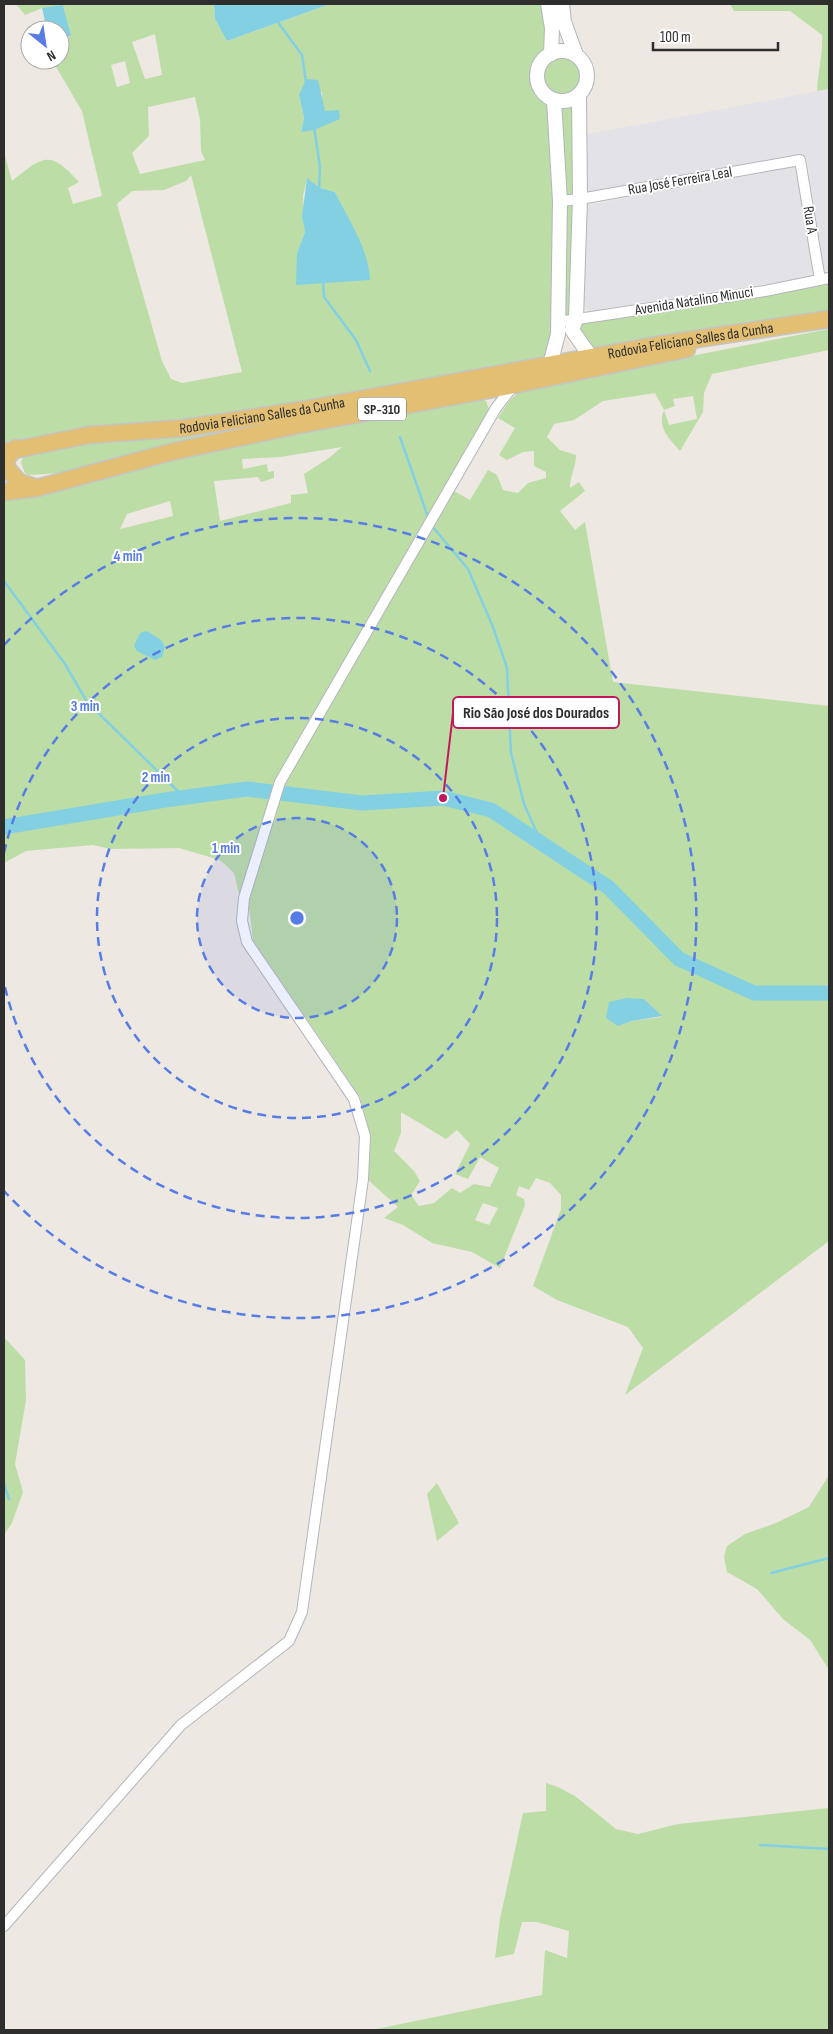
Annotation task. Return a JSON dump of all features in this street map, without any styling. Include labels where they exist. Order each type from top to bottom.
[{"type":"main road","name":"SP-310","points":[[762,330],[829,319]]},
{"type":"main road","name":"Rodovia Feliciano Salles da Cunha","points":[[10,450],[89,435],[185,428],[301,410],[591,357],[762,330]]},
{"type":"main road","name":"Rodovia Feliciano Salles da Cunha","points":[[4,492],[37,488],[171,452],[294,426],[514,385],[558,374],[659,357],[762,330]]},
{"type":"main road","points":[[10,450],[6,467],[19,482],[37,488]]},
{"type":"street","points":[[548,4],[552,28],[550,54],[538,69],[537,82],[543,93],[554,100],[567,100],[579,95]]},
{"type":"street","points":[[562,4],[564,22],[576,55],[586,71],[586,84],[579,95],[580,199],[576,320],[572,330],[591,357]]},
{"type":"street","points":[[550,54],[563,51],[576,55]]},
{"type":"street","points":[[550,365],[556,347],[558,322],[560,201],[554,100]]},
{"type":"street","name":"Rua José Ferreira Leal","points":[[560,201],[800,160]]},
{"type":"street","name":"Rua A","points":[[800,160],[824,279]]},
{"type":"street","name":"Avenida Natalino Minuci","points":[[558,322],[765,291],[824,279]]},
{"type":"street","points":[[4,1926],[180,1725],[289,1641],[302,1612],[363,1178],[365,1136],[354,1099],[247,942],[242,921],[244,898],[270,808],[280,782],[496,408],[514,385]]},
{"type":"street","points":[[478,392],[489,397],[496,408]]},
{"type":"shaded area","points":[[829,89],[829,272],[822,267],[808,162],[801,154],[591,192],[587,188],[583,135]]},
{"type":"shaded area","points":[[793,167],[797,171],[814,271],[810,277],[590,311],[584,306],[582,210],[588,205]]},
{"type":"green space","points":[[16,4],[214,4],[215,19],[227,41],[330,4],[546,4],[548,53],[538,65],[535,79],[540,92],[552,102],[556,201],[552,332],[545,358],[298,406],[4,447],[4,152],[12,181],[40,161],[53,161],[61,165],[79,182],[68,188],[73,204],[102,196],[82,111],[58,70],[70,70],[70,20],[54,20],[42,8],[25,15]],"holes":[[[155,34],[162,75],[145,79],[132,42]],[[125,61],[130,83],[117,87],[111,65]],[[322,92],[322,105],[325,111],[301,131],[304,118],[299,95]],[[195,97],[200,120],[201,151],[205,160],[140,174],[132,153],[149,136],[148,107]],[[191,175],[242,372],[182,383],[171,379],[162,361],[117,204],[132,191],[164,190],[186,181]],[[307,179],[320,188],[335,192],[358,239],[297,253],[305,232],[303,196]]]},
{"type":"green space","points":[[730,4],[829,4],[829,89],[817,91],[822,35],[790,11],[734,11]]},
{"type":"green space","points":[[562,53],[575,57],[581,63],[585,76],[581,89],[575,95],[562,99],[549,95],[543,89],[539,76],[543,63],[549,57]]},
{"type":"green space","points":[[575,100],[579,197],[564,198],[560,103]]},
{"type":"green space","points":[[577,201],[574,316],[562,318],[562,204]]},
{"type":"green space","points":[[829,284],[829,310],[591,350],[579,336],[579,322],[767,296]]},
{"type":"green space","points":[[829,329],[829,350],[712,374],[704,393],[703,412],[680,451],[665,432],[662,422],[664,410],[655,393],[603,401],[574,420],[554,424],[547,437],[560,450],[576,455],[570,488],[579,482],[585,491],[560,511],[575,530],[585,522],[613,682],[829,706],[829,1241],[625,1395],[643,1348],[628,1327],[557,1300],[533,1286],[561,1209],[561,1195],[550,1183],[536,1178],[529,1190],[519,1186],[516,1195],[524,1199],[525,1205],[500,1268],[472,1252],[432,1243],[403,1225],[384,1218],[398,1207],[367,1179],[371,1137],[360,1097],[253,940],[248,899],[286,781],[413,557],[454,491],[470,500],[488,470],[497,475],[503,490],[518,493],[528,483],[546,478],[546,472],[534,466],[534,451],[523,452],[507,460],[499,455],[515,428],[498,418],[510,400],[522,389]],"holes":[[[693,396],[697,419],[669,425],[664,410],[675,406],[673,399]],[[644,999],[661,1017],[632,1021],[618,1026]],[[401,1112],[446,1139],[457,1130],[470,1144],[455,1174],[468,1179],[480,1157],[499,1168],[490,1187],[474,1184],[460,1193],[452,1188],[434,1203],[419,1206],[411,1195],[420,1181],[414,1171],[394,1151],[401,1133]],[[483,1203],[498,1208],[489,1225],[475,1220]]]},
{"type":"green space","points":[[505,378],[81,472],[28,475],[25,473],[21,463],[23,456],[45,447]]},
{"type":"green space","points":[[478,398],[486,401],[489,409],[276,780],[240,898],[234,873],[220,860],[179,848],[110,849],[93,845],[26,851],[4,863],[4,498],[84,485],[174,459],[297,431]],"holes":[[[342,447],[304,474],[308,493],[291,495],[291,503],[220,521],[214,481],[258,477],[261,482],[274,478],[274,471],[268,472],[267,464],[243,469],[242,459],[280,457]],[[170,501],[173,516],[120,529],[127,514]]]},
{"type":"green space","points":[[4,1337],[25,1360],[26,1400],[15,1464],[23,1492],[12,1523],[4,1535]]},
{"type":"green space","points":[[829,1475],[829,1670],[810,1640],[783,1619],[757,1589],[727,1572],[724,1557],[727,1546],[745,1534],[776,1523],[809,1507]]},
{"type":"green space","points":[[437,1483],[459,1523],[437,1541],[427,1494]]},
{"type":"green space","points":[[546,1783],[575,1796],[616,1829],[638,1834],[678,1824],[829,1808],[829,2030],[372,2030],[542,1995],[545,1950],[567,1958],[569,1931],[537,1922],[522,1922],[514,1954],[495,1958],[500,1919],[523,1813],[546,1811]]},
{"type":"water","points":[[214,4],[330,4],[227,41],[215,19]]},
{"type":"water","points":[[63,5],[67,20],[45,20],[42,8]]},
{"type":"water","points":[[306,79],[318,80],[325,111],[339,110],[340,119],[314,130],[301,132],[304,118],[299,95]]},
{"type":"water","points":[[307,178],[320,188],[335,192],[362,246],[369,268],[370,280],[296,285],[297,253],[305,232],[302,216]]},
{"type":"water","points":[[147,631],[161,640],[165,647],[162,657],[155,660],[137,651],[134,646],[140,633]]},
{"type":"water","points":[[627,998],[644,999],[662,1016],[632,1021],[618,1026],[606,1018],[609,1002]]},
{"type":"waterway","points":[[277,21],[302,55],[306,82]]},
{"type":"waterway","points":[[314,127],[320,167],[319,191]]},
{"type":"waterway","points":[[323,281],[324,297],[356,340],[370,371]]},
{"type":"waterway","points":[[400,437],[428,517]]},
{"type":"waterway","points":[[432,526],[468,569],[493,627],[507,668],[511,753],[524,804],[541,842]]},
{"type":"waterway","points":[[4,581],[65,664],[87,702],[184,797]]},
{"type":"waterway","points":[[4,827],[165,800],[247,789],[362,803],[443,798],[491,810],[608,887],[679,959],[754,993],[829,993]]},
{"type":"waterway","points":[[4,1484],[9,1499]]},
{"type":"waterway","points":[[771,1573],[829,1558]]},
{"type":"waterway","points":[[760,1845],[829,1849]]},
{"type":"place","name":"Rio São José dos Dourados","points":[[443,798]]}]
